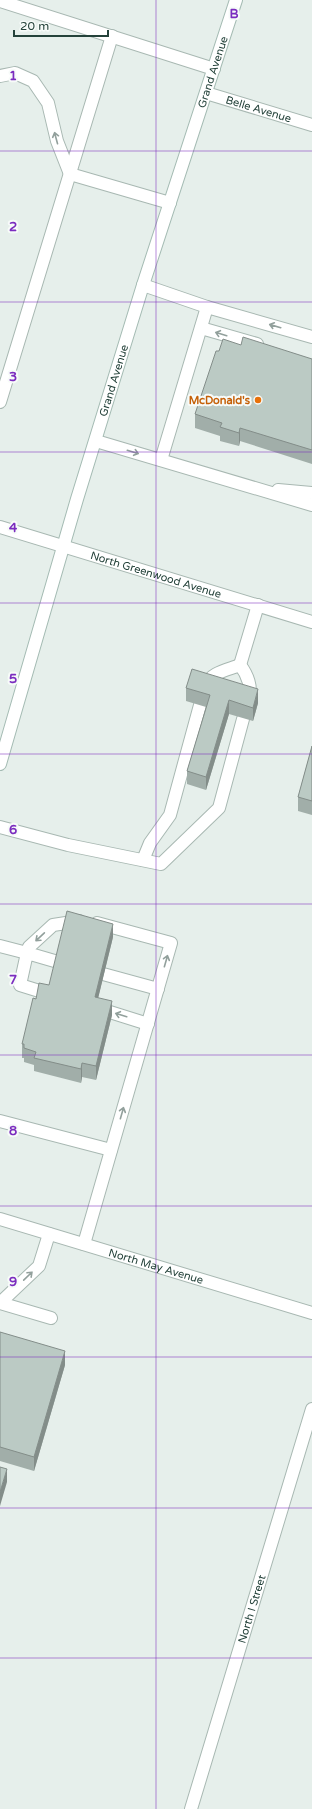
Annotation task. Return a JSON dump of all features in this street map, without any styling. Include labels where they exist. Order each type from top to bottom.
[{"type":"street","name":"Grand Avenue","points":[[0,764],[63,546],[143,285],[236,0]]},
{"type":"street","points":[[0,1],[214,69]]},
{"type":"street","points":[[0,402],[112,36]]},
{"type":"street","points":[[0,76],[15,74],[33,81],[45,97],[48,103],[57,141],[70,174]]},
{"type":"street","name":"Belle Avenue","points":[[206,93],[312,125]]},
{"type":"street","points":[[70,174],[170,203]]},
{"type":"street","points":[[143,285],[207,306],[312,337]]},
{"type":"street","points":[[161,460],[207,306]]},
{"type":"street","points":[[201,328],[268,348]]},
{"type":"street","points":[[96,441],[312,505]]},
{"type":"street","points":[[251,487],[312,493]]},
{"type":"street","name":"North Greenwood Avenue","points":[[0,527],[312,622]]},
{"type":"street","points":[[240,665],[258,605]]},
{"type":"street","points":[[205,686],[206,683],[217,673],[240,665]]},
{"type":"street","points":[[240,665],[248,676],[250,695],[248,699]]},
{"type":"street","points":[[142,860],[150,844],[170,815],[200,705]]},
{"type":"street","points":[[0,827],[68,845],[161,864],[219,808],[243,719]]},
{"type":"street","points":[[49,994],[20,985],[29,947],[53,925],[86,920],[171,943],[84,1244]]},
{"type":"street","points":[[0,946],[58,962]]},
{"type":"street","points":[[103,974],[158,989]]},
{"type":"street","points":[[93,1007],[148,1024]]},
{"type":"street","points":[[0,1121],[111,1150]]},
{"type":"street","name":"North May Avenue","points":[[0,1219],[312,1312]]},
{"type":"street","points":[[0,1303],[39,1266],[49,1234]]},
{"type":"street","points":[[0,1303],[51,1318]]},
{"type":"street","name":"North I Street","points":[[191,1809],[312,1410]]},
{"type":"building","name":"McDonald's","points":[[243,337],[312,359],[312,450],[240,428],[239,433],[220,427],[222,423],[195,414],[216,351],[219,351],[223,339],[241,345]]},
{"type":"building","points":[[192,669],[258,689],[253,708],[229,700],[206,777],[187,771],[210,695],[186,688]]},
{"type":"building","points":[[312,746],[312,801],[298,797]]},
{"type":"building","points":[[67,911],[113,924],[95,997],[112,1001],[96,1066],[82,1063],[81,1069],[34,1058],[36,1052],[24,1048],[24,1044],[22,1044],[33,998],[36,999],[39,983],[49,985]]},
{"type":"building","points":[[0,1332],[65,1351],[34,1457],[0,1447]]},
{"type":"building","points":[[0,1467],[7,1469],[0,1492]]},
{"type":"place","name":"McDonald's","points":[[258,400]]}]
